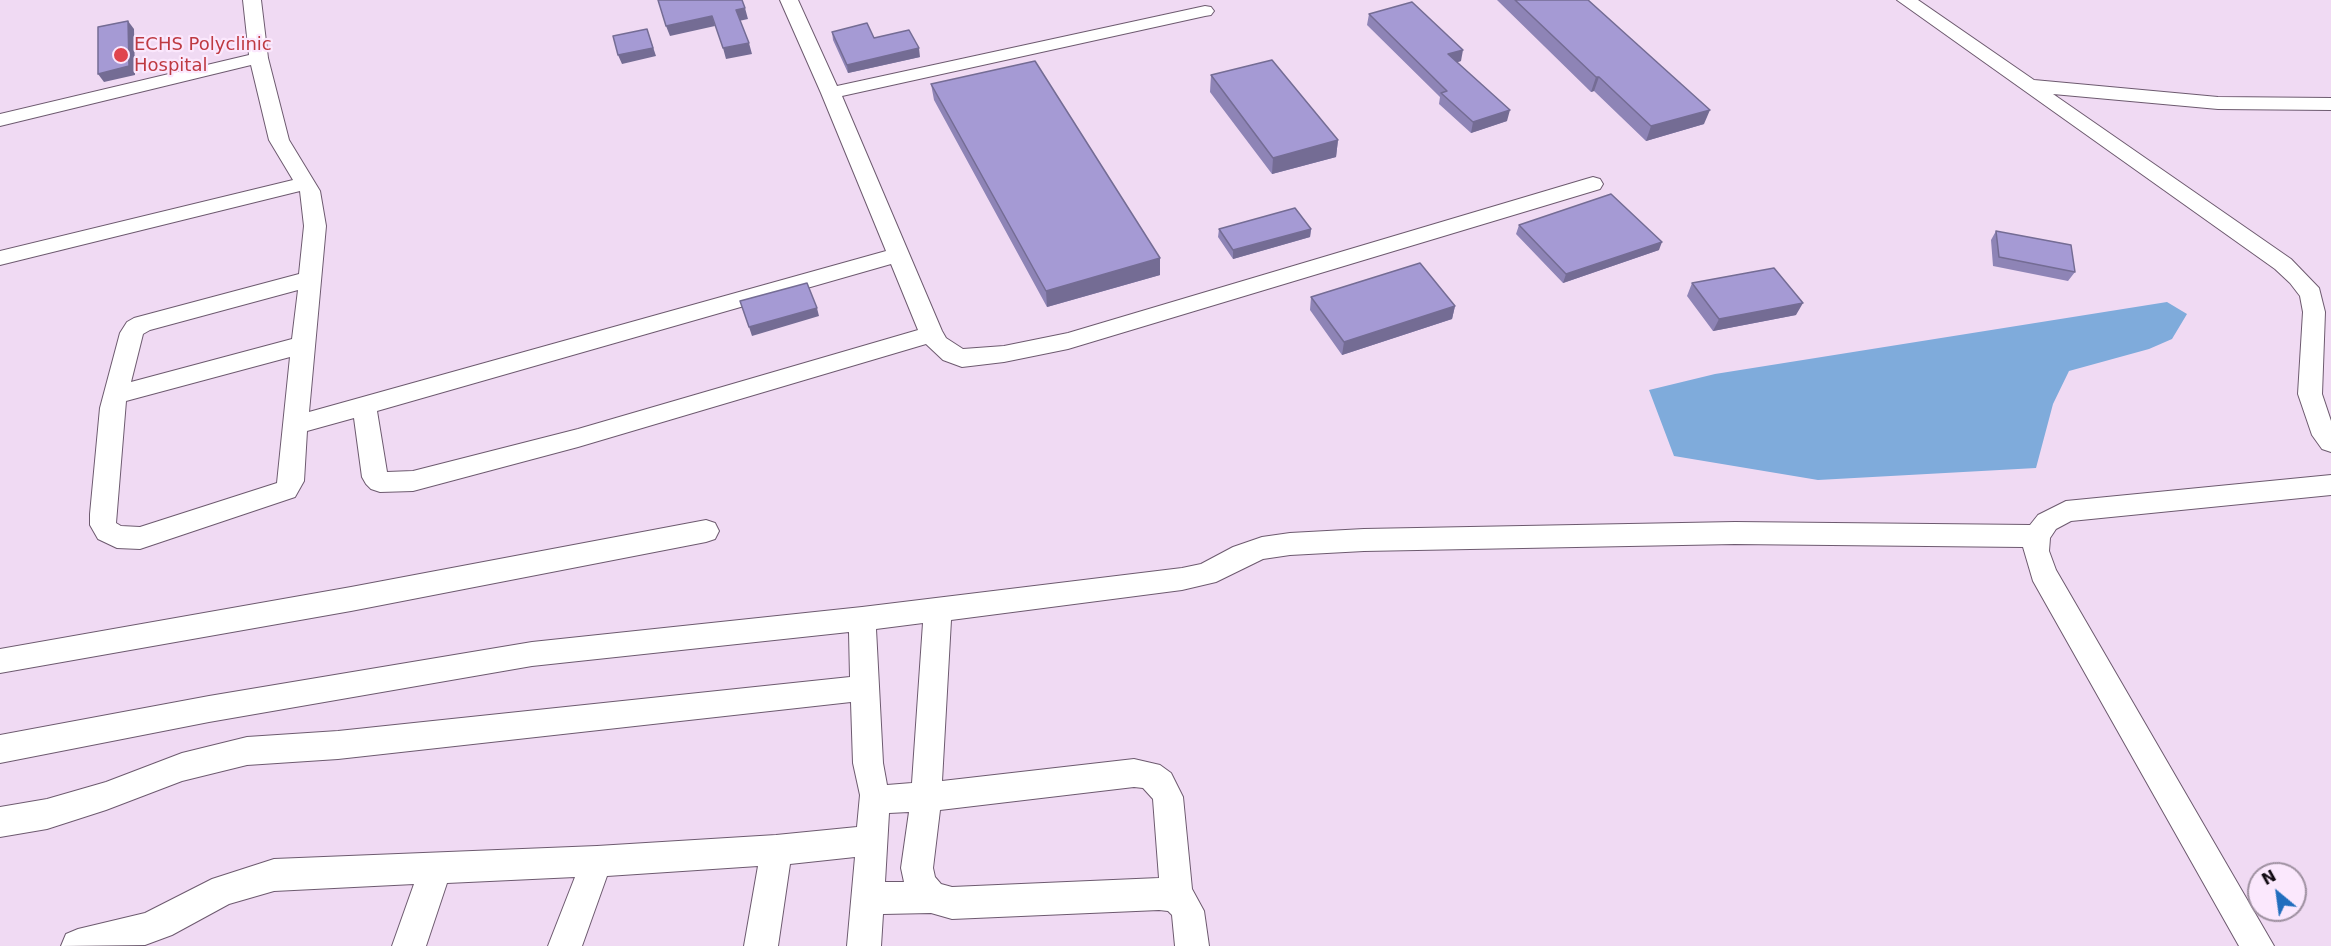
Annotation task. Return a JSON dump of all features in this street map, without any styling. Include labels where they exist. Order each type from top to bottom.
[{"type":"street","points":[[252,0],[259,58],[279,140],[306,183],[313,204],[315,226],[291,481],[286,490],[140,538],[117,537],[107,531],[103,525],[115,395],[135,328],[142,324],[310,279]]},
{"type":"street","points":[[789,0],[831,93],[931,334],[938,344],[951,354],[962,358],[1004,354],[1068,341],[1593,184]]},
{"type":"street","points":[[1906,0],[2274,258],[2298,278],[2311,294],[2314,312],[2310,394],[2321,428],[2331,442]]},
{"type":"street","points":[[831,93],[1091,34],[1205,11]]},
{"type":"street","points":[[0,120],[259,58]]},
{"type":"street","points":[[2030,86],[2218,103],[2331,104]]},
{"type":"street","points":[[0,258],[306,183]]},
{"type":"street","points":[[295,425],[897,255]]},
{"type":"street","points":[[364,404],[375,477],[380,483],[413,481],[578,438],[931,334]]},
{"type":"street","points":[[115,395],[303,345]]},
{"type":"street","points":[[2257,946],[2043,573],[2036,550],[2037,536],[2047,522],[2066,511],[2331,485]]},
{"type":"street","points":[[0,661],[706,531]]},
{"type":"street","points":[[0,748],[209,709],[532,654],[862,619],[1182,579],[1206,574],[1242,555],[1262,549],[1301,544],[1364,540],[1735,533],[2037,536]]},
{"type":"street","points":[[931,897],[921,885],[917,868],[926,797],[938,609]]},
{"type":"street","points":[[862,619],[868,763],[875,794],[864,946]]},
{"type":"street","points":[[0,822],[47,814],[106,796],[182,767],[247,751],[338,745],[865,688]]},
{"type":"street","points":[[875,794],[885,799],[926,797],[1134,773],[1149,775],[1160,783],[1168,797],[1176,896]]},
{"type":"street","points":[[78,946],[120,937],[159,935],[223,890],[274,875],[597,861],[776,850],[872,840]]},
{"type":"street","points":[[760,946],[776,850]]},
{"type":"street","points":[[565,946],[597,861]]},
{"type":"street","points":[[409,946],[436,867]]},
{"type":"street","points":[[867,898],[931,897],[952,903],[976,903],[1159,894],[1176,896],[1184,903],[1188,911],[1192,946]]},
{"type":"water","points":[[2167,302],[2187,314],[2172,339],[2149,349],[2069,371],[2053,404],[2036,468],[1818,480],[1674,456],[1649,390],[1715,374]]},
{"type":"building","points":[[658,0],[742,0],[745,8],[736,10],[749,43],[723,48],[712,16],[666,26]]},
{"type":"building","points":[[1515,0],[1588,0],[1710,110],[1651,126]]},
{"type":"building","points":[[1412,2],[1463,50],[1448,54],[1510,110],[1473,122],[1441,93],[1447,91],[1369,14]]},
{"type":"building","points":[[128,21],[129,66],[98,74],[98,27]]},
{"type":"building","points":[[867,23],[874,38],[909,30],[919,48],[847,65],[832,32]]},
{"type":"building","points":[[647,29],[653,48],[618,55],[613,36]]},
{"type":"building","points":[[1272,60],[1338,140],[1273,158],[1211,75]]},
{"type":"building","points":[[1035,61],[1160,258],[1046,291],[931,84]]},
{"type":"building","points":[[1611,194],[1662,242],[1566,274],[1519,225]]},
{"type":"building","points":[[1295,208],[1311,229],[1233,250],[1219,229]]},
{"type":"building","points":[[1996,231],[2071,245],[2075,272],[1999,257]]},
{"type":"building","points":[[1420,263],[1455,306],[1344,342],[1311,297]]},
{"type":"building","points":[[1774,268],[1803,303],[1719,319],[1692,283]]},
{"type":"building","points":[[807,283],[817,308],[749,327],[740,301]]},
{"type":"place","name":"ECHS Polyclinic Hospital","points":[[121,55]]}]
